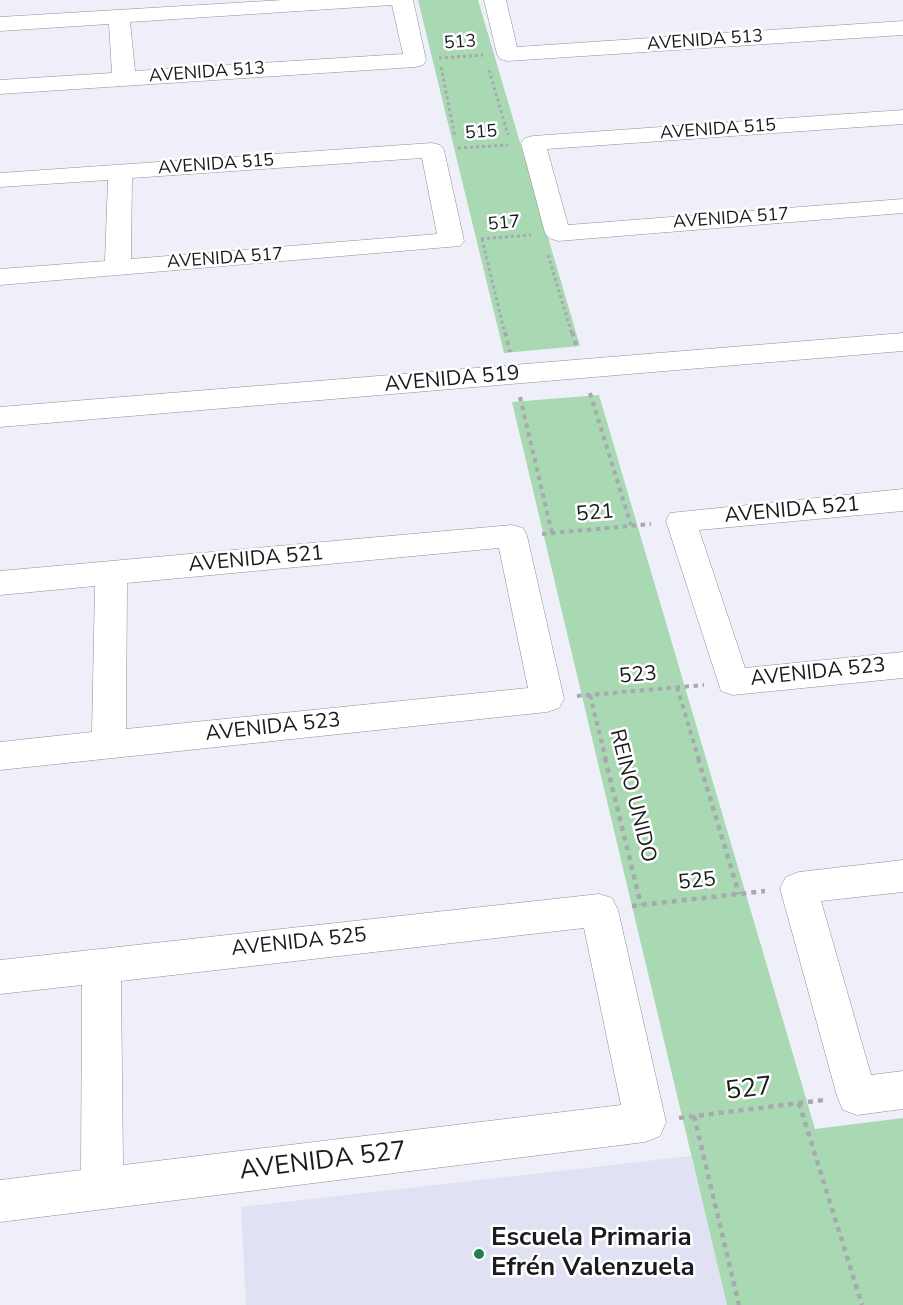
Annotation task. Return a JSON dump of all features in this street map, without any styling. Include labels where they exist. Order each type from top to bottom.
[{"type":"street","points":[[0,24],[387,0]]},
{"type":"street","name":"AVENIDA 513","points":[[0,87],[415,60],[402,0]]},
{"type":"street","points":[[495,0],[508,54]]},
{"type":"street","points":[[119,17],[124,79]]},
{"type":"street","name":"AVENIDA 513","points":[[508,54],[903,28]]},
{"type":"street","name":"AVENIDA 515","points":[[521,144],[903,117]]},
{"type":"street","points":[[521,144],[558,233]]},
{"type":"street","points":[[432,150],[451,242]]},
{"type":"street","name":"AVENIDA 515","points":[[0,180],[432,150]]},
{"type":"street","points":[[118,267],[120,172]]},
{"type":"street","name":"AVENIDA 517","points":[[558,233],[903,206]]},
{"type":"street","name":"AVENIDA 517","points":[[0,277],[451,242]]},
{"type":"street","name":"AVENIDA 519","points":[[0,417],[903,342]]},
{"type":"street","name":"AVENIDA 521","points":[[681,521],[903,500]]},
{"type":"street","points":[[681,521],[733,682]]},
{"type":"street","points":[[512,536],[546,699]]},
{"type":"street","name":"AVENIDA 521","points":[[0,583],[512,536]]},
{"type":"street","points":[[109,745],[111,573]]},
{"type":"street","name":"AVENIDA 523","points":[[733,682],[903,665]]},
{"type":"street","name":"AVENIDA 523","points":[[0,756],[546,699]]},
{"type":"street","points":[[903,876],[798,888],[857,1096],[903,1090]]},
{"type":"street","points":[[599,910],[645,1122]]},
{"type":"street","name":"AVENIDA 525","points":[[0,976],[599,910]]},
{"type":"street","points":[[101,965],[102,1189]]},
{"type":"street","name":"AVENIDA 527","points":[[0,1201],[645,1122]]},
{"type":"path","name":"513","points":[[457,148],[439,58],[508,54]]},
{"type":"path","points":[[485,55],[521,144]]},
{"type":"path","name":"515","points":[[432,150],[521,144]]},
{"type":"path","name":"517","points":[[451,242],[558,233]]},
{"type":"path","name":"521","points":[[512,536],[681,521]]},
{"type":"path","name":"523","points":[[546,699],[733,682]]},
{"type":"path","points":[[678,687],[739,894]]},
{"type":"path","name":"REINO UNIDO","points":[[590,695],[641,905]]},
{"type":"path","name":"525","points":[[599,910],[798,888]]},
{"type":"path","name":"527","points":[[645,1122],[857,1096]]},
{"type":"path","points":[[799,1103],[862,1305]]},
{"type":"path","points":[[694,1116],[739,1305]]},
{"type":"shaded area","name":"Escuela Primaria Efrén Valenzuela","points":[[691,1156],[727,1305],[246,1305],[241,1207]]},
{"type":"green space","points":[[418,0],[478,0],[580,346],[504,353]]},
{"type":"green space","points":[[599,395],[815,1129],[903,1118],[903,1305],[727,1305],[512,402]]},
{"type":"place","name":"Escuela Primaria Efrén Valenzuela","points":[[479,1254]]}]
